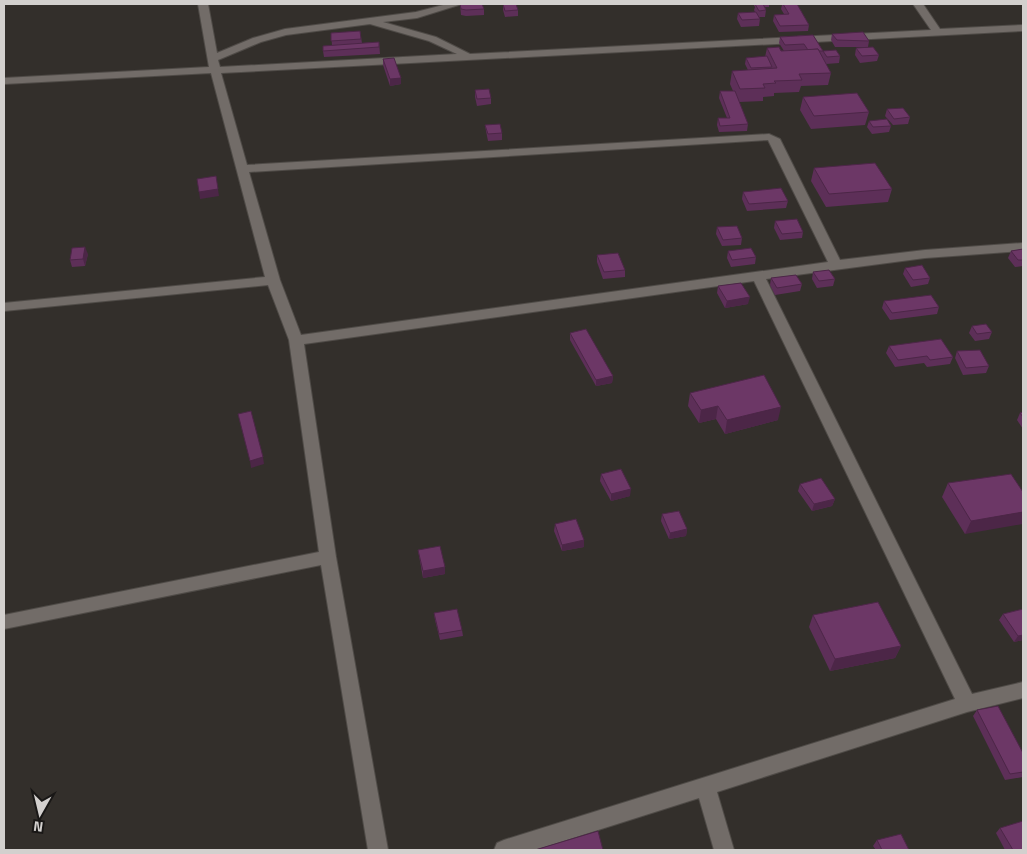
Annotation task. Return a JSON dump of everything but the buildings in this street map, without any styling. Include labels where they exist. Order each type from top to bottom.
[{"type":"street","points":[[203,4],[214,65],[242,169],[273,280],[296,340],[328,557],[378,850]]},
{"type":"street","points":[[214,65],[257,40],[285,32],[417,15],[457,4]]},
{"type":"street","points":[[918,4],[937,32]]},
{"type":"street","points":[[362,21],[427,36],[449,44],[466,55]]},
{"type":"street","points":[[4,81],[214,65],[466,55],[1023,28]]},
{"type":"street","points":[[242,169],[769,137],[774,140],[836,266]]},
{"type":"street","points":[[296,340],[925,254],[1023,248]]},
{"type":"street","points":[[758,276],[967,704]]},
{"type":"street","points":[[4,307],[273,280]]},
{"type":"street","points":[[4,622],[328,557]]},
{"type":"street","points":[[504,850],[967,704],[1023,690]]},
{"type":"street","points":[[706,786],[724,850]]}]
